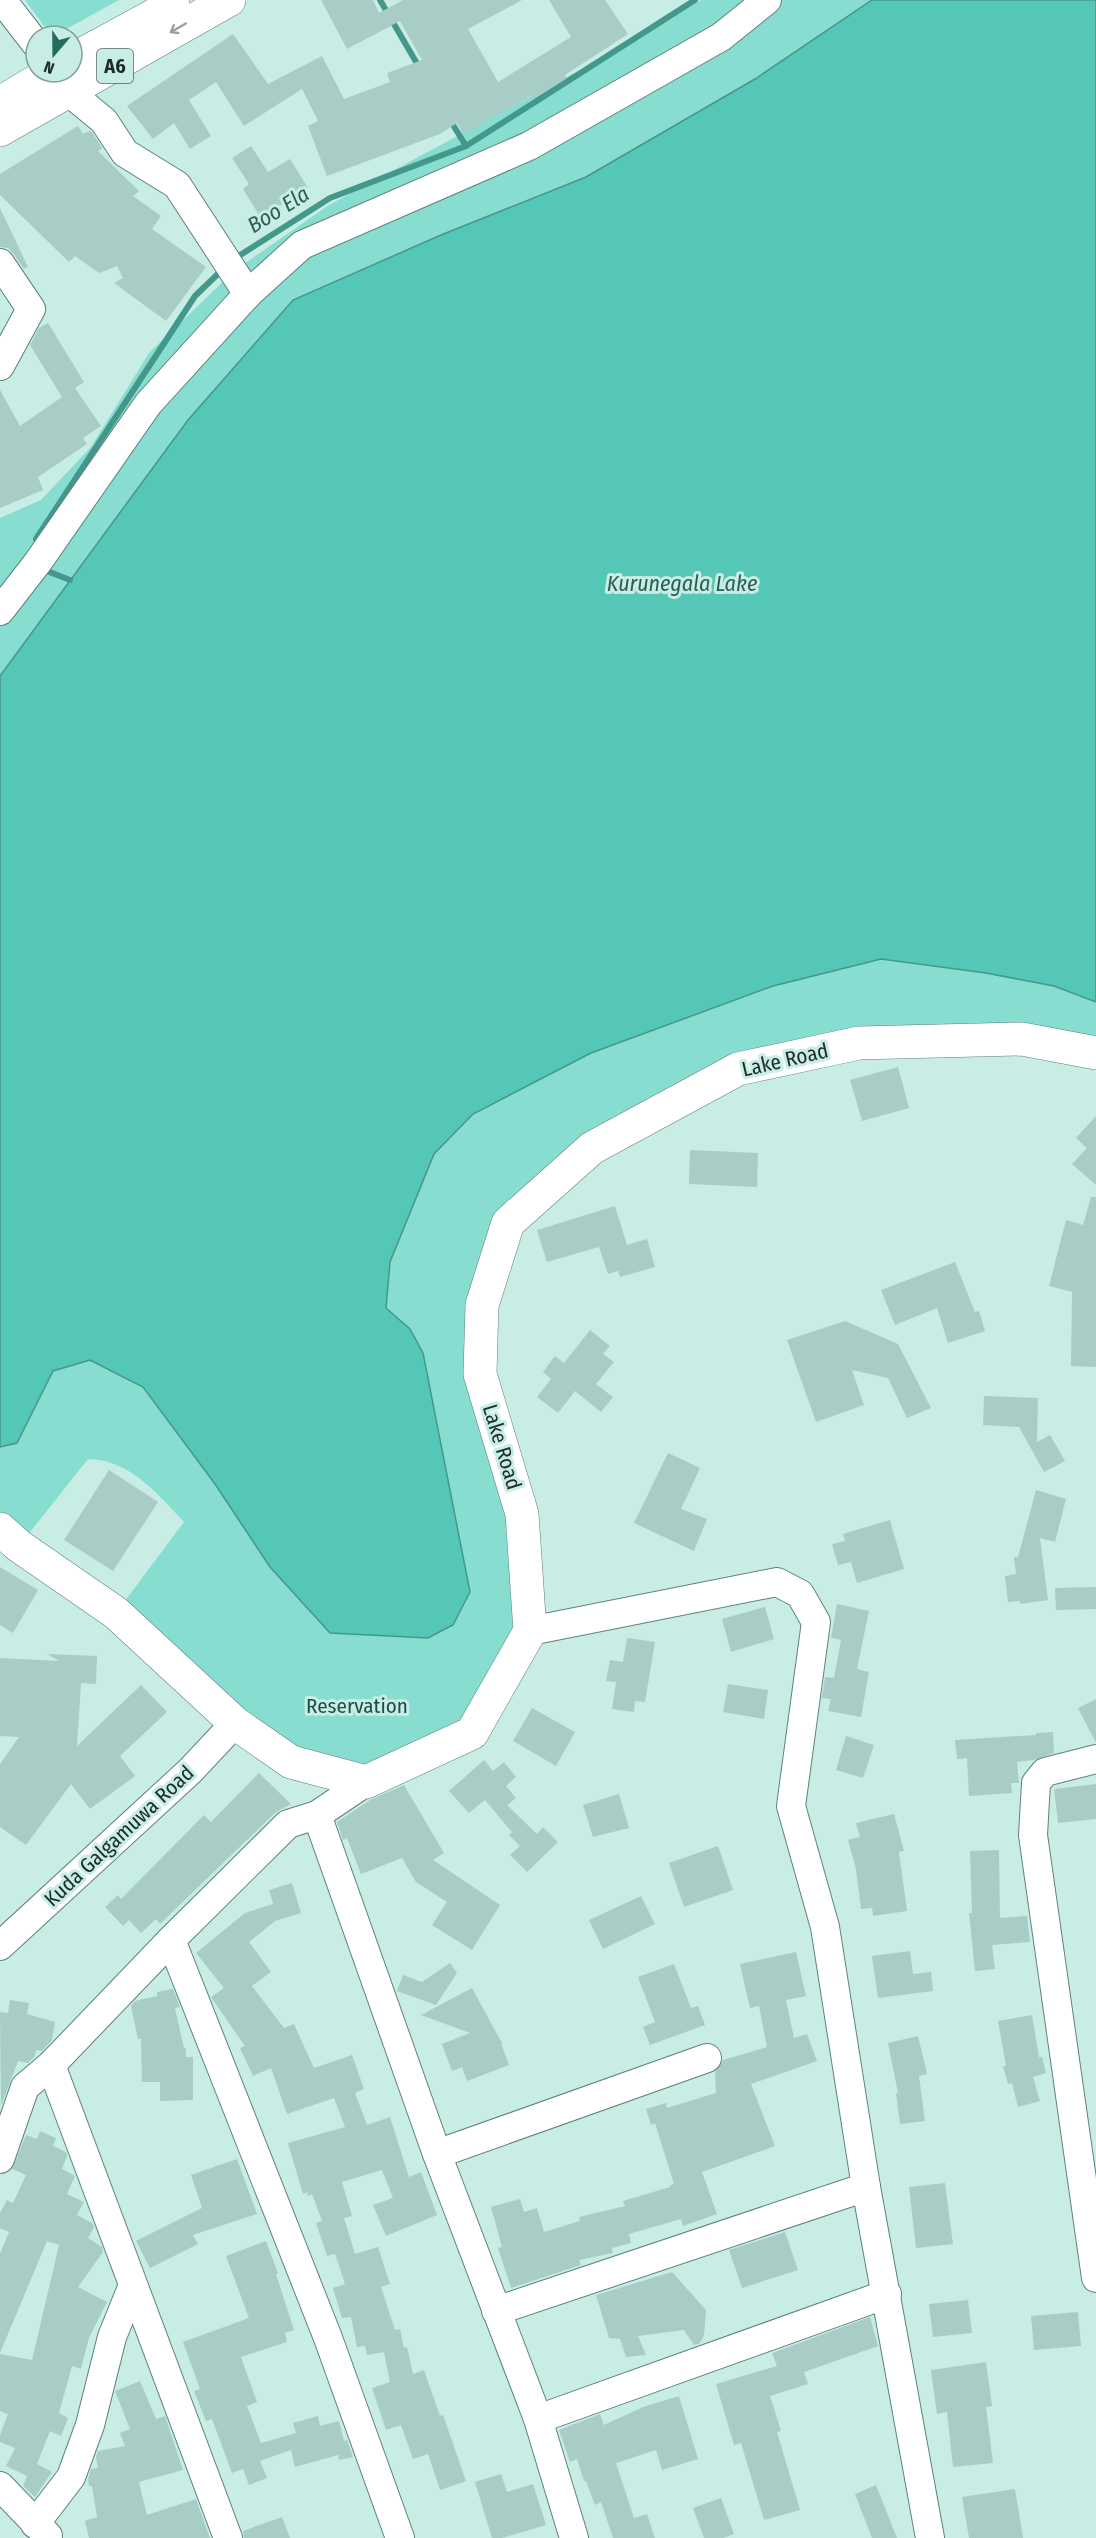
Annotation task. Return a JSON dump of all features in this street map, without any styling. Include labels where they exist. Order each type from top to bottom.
[{"type":"main road","name":"A6","points":[[84,60],[182,0]]},
{"type":"main road","name":"A6","points":[[84,64],[230,0]]},
{"type":"main road","name":"A6","points":[[0,104],[41,84]]},
{"type":"main road","name":"A6","points":[[0,130],[51,84]]},
{"type":"main road","name":"Lake Road","points":[[530,1631],[522,1514],[480,1374],[482,1305],[508,1223],[592,1148],[738,1070],[859,1043],[1022,1039],[1096,1053]]},
{"type":"main road","points":[[0,1529],[19,1546],[116,1613],[235,1723],[291,1762],[366,1782],[472,1733],[530,1631]]},
{"type":"street","points":[[2,0],[24,28]]},
{"type":"street","points":[[0,611],[148,404],[235,274],[529,146],[721,37],[767,0]]},
{"type":"street","points":[[71,84],[104,121],[125,153],[177,185],[235,274]]},
{"type":"street","points":[[0,263],[31,309],[0,366]]},
{"type":"street","points":[[530,1631],[777,1581],[800,1594],[816,1622],[791,1806],[825,1927],[866,2187],[930,2538]]},
{"type":"street","name":"Kuda Galgamuwa Road","points":[[0,1946],[190,1771],[235,1723]]},
{"type":"street","points":[[1096,1759],[1045,1772],[1036,1784],[1033,1835],[1096,2278]]},
{"type":"street","points":[[0,2160],[25,2087],[51,2065],[171,1940],[288,1824],[317,1815],[366,1782]]},
{"type":"street","points":[[317,1815],[437,2154],[538,2419],[574,2538]]},
{"type":"street","points":[[171,1940],[328,2338],[400,2538]]},
{"type":"street","points":[[437,2154],[708,2058]]},
{"type":"street","points":[[51,2065],[228,2538]]},
{"type":"street","points":[[496,2311],[866,2187]]},
{"type":"street","points":[[0,2486],[42,2531],[71,2477],[90,2425],[112,2337],[133,2284]]},
{"type":"street","points":[[538,2419],[887,2294]]},
{"type":"green space","points":[[25,0],[119,0],[75,24],[43,24]]},
{"type":"green space","points":[[701,0],[872,0],[755,79],[586,177],[441,235],[293,300],[188,420],[0,676],[0,518],[41,500],[91,447],[149,353],[234,271],[329,205],[636,40]]},
{"type":"green space","name":"Reservation","points":[[881,959],[986,973],[1054,986],[1096,1002],[1096,1053],[1022,1039],[738,1069],[509,1223],[482,1305],[530,1631],[472,1733],[366,1782],[291,1762],[116,1613],[184,1522],[142,1480],[117,1465],[88,1459],[19,1546],[0,1529],[0,1447],[17,1443],[53,1371],[90,1360],[142,1387],[215,1484],[270,1567],[330,1633],[428,1638],[453,1625],[437,1435],[423,1353],[410,1329],[386,1308],[389,1262],[434,1154],[473,1114],[591,1053],[773,986]]},
{"type":"water","name":"Kurunegala Lake","points":[[872,0],[1096,0],[1096,1002],[1054,986],[986,973],[881,959],[773,986],[591,1053],[473,1114],[434,1154],[390,1262],[386,1308],[410,1329],[423,1353],[470,1592],[453,1625],[428,1638],[330,1633],[270,1567],[215,1484],[143,1387],[90,1360],[53,1371],[17,1443],[0,1447],[0,676],[188,420],[293,300],[441,235],[586,177],[755,79]]},
{"type":"building","points":[[321,0],[373,0],[379,13],[403,0],[522,0],[468,29],[498,82],[571,37],[549,0],[605,0],[628,34],[565,75],[567,78],[533,99],[531,96],[463,134],[457,123],[440,134],[327,176],[308,126],[318,121],[302,89],[244,126],[216,82],[189,100],[211,136],[190,149],[174,123],[153,139],[127,106],[233,34],[268,84],[322,56],[344,99],[390,82],[387,73],[422,60],[400,21],[347,49]]},
{"type":"building","points":[[78,126],[83,134],[92,132],[102,148],[98,151],[139,191],[133,196],[161,216],[152,229],[206,267],[166,321],[114,283],[123,278],[117,266],[99,273],[75,256],[69,262],[0,195],[0,174]]},
{"type":"building","points":[[251,146],[268,172],[290,159],[308,188],[261,218],[243,189],[249,184],[232,158]]},
{"type":"building","points":[[0,208],[28,267],[24,269],[8,248],[0,247]]},
{"type":"building","points":[[48,323],[84,382],[75,388],[101,426],[83,438],[87,444],[38,477],[43,490],[0,508],[0,390],[20,426],[62,397],[30,345],[39,328]]},
{"type":"building","points":[[898,1067],[909,1108],[862,1121],[850,1080]]},
{"type":"building","points":[[1096,1116],[1096,1185],[1072,1164],[1087,1148],[1076,1138]]},
{"type":"building","points":[[690,1150],[758,1153],[757,1187],[689,1184]]},
{"type":"building","points":[[1091,1197],[1096,1197],[1096,1367],[1071,1366],[1072,1292],[1049,1286],[1066,1220],[1083,1225]]},
{"type":"building","points":[[615,1206],[627,1245],[647,1239],[655,1267],[620,1277],[618,1271],[608,1274],[599,1247],[547,1262],[537,1230]]},
{"type":"building","points":[[955,1262],[975,1312],[979,1311],[985,1331],[948,1343],[937,1308],[895,1325],[881,1290]]},
{"type":"building","points":[[845,1321],[898,1344],[931,1408],[907,1418],[888,1378],[852,1370],[864,1405],[816,1422],[787,1340]]},
{"type":"building","points":[[590,1330],[610,1346],[603,1354],[614,1362],[596,1384],[613,1397],[601,1412],[575,1391],[558,1413],[537,1397],[551,1379],[543,1372],[555,1356],[564,1363]]},
{"type":"building","points":[[984,1396],[1038,1398],[1037,1442],[1050,1435],[1065,1461],[1044,1472],[1019,1427],[983,1425]]},
{"type":"building","points":[[668,1453],[700,1468],[681,1509],[707,1519],[694,1551],[634,1523]]},
{"type":"building","points":[[109,1470],[158,1502],[113,1571],[64,1540]]},
{"type":"building","points":[[1036,1490],[1066,1499],[1055,1542],[1040,1538],[1048,1600],[1020,1604],[1020,1601],[1008,1602],[1005,1576],[1016,1574],[1014,1557],[1018,1557]]},
{"type":"building","points":[[890,1520],[904,1569],[857,1583],[851,1562],[838,1565],[832,1544],[845,1541],[843,1534]]},
{"type":"building","points":[[0,1567],[38,1590],[13,1633],[0,1625]]},
{"type":"building","points":[[1096,1587],[1096,1609],[1056,1610],[1055,1588]]},
{"type":"building","points":[[837,1604],[869,1611],[857,1669],[869,1672],[861,1717],[828,1711],[831,1699],[822,1698],[825,1677],[834,1678],[841,1640],[831,1638]]},
{"type":"building","points":[[765,1607],[774,1639],[731,1652],[722,1619]]},
{"type":"building","points":[[627,1638],[655,1642],[645,1702],[635,1701],[634,1712],[612,1709],[616,1682],[606,1681],[610,1660],[623,1662]]},
{"type":"building","points":[[47,1654],[97,1656],[96,1684],[81,1683],[77,1746],[141,1685],[167,1712],[120,1756],[135,1776],[90,1809],[71,1784],[26,1845],[0,1827],[0,1764],[19,1737],[0,1736],[0,1658],[59,1661]]},
{"type":"building","points":[[728,1684],[768,1690],[764,1719],[723,1712]]},
{"type":"building","points":[[1096,1699],[1096,1743],[1078,1708]]},
{"type":"building","points":[[532,1708],[575,1732],[556,1766],[513,1741]]},
{"type":"building","points":[[1053,1732],[1054,1753],[1034,1760],[1017,1762],[1019,1783],[1011,1783],[1012,1793],[969,1796],[967,1758],[957,1759],[955,1740]]},
{"type":"building","points":[[846,1736],[874,1745],[863,1778],[836,1770]]},
{"type":"building","points":[[484,1760],[493,1771],[504,1762],[516,1777],[506,1786],[516,1798],[507,1805],[537,1834],[543,1827],[558,1842],[527,1872],[510,1855],[520,1846],[509,1835],[512,1832],[485,1800],[469,1813],[449,1791]]},
{"type":"building","points":[[259,1773],[291,1804],[276,1812],[160,1924],[156,1919],[141,1933],[129,1920],[123,1926],[105,1907],[118,1895],[121,1899],[204,1815],[211,1822]]},
{"type":"building","points":[[1096,1784],[1096,1819],[1058,1823],[1054,1789]]},
{"type":"building","points":[[404,1785],[444,1853],[433,1860],[500,1905],[472,1950],[432,1925],[447,1902],[416,1882],[402,1858],[361,1874],[347,1838],[343,1840],[337,1822],[370,1800]]},
{"type":"building","points":[[619,1794],[629,1828],[593,1837],[583,1805]]},
{"type":"building","points":[[894,1814],[904,1851],[899,1852],[907,1911],[873,1916],[872,1908],[861,1909],[856,1869],[848,1840],[860,1837],[856,1823]]},
{"type":"building","points":[[718,1846],[733,1890],[684,1907],[669,1863]]},
{"type":"building","points":[[999,1850],[1000,1918],[1027,1916],[1030,1942],[992,1945],[995,1969],[975,1971],[969,1913],[972,1913],[970,1851]]},
{"type":"building","points":[[292,1883],[301,1913],[275,1921],[249,1942],[271,1972],[252,1986],[284,2028],[294,2024],[314,2068],[352,2055],[364,2089],[355,2093],[367,2125],[390,2117],[409,2177],[421,2172],[437,2215],[386,2236],[373,2205],[393,2198],[382,2170],[342,2182],[352,2216],[344,2218],[355,2254],[378,2247],[390,2284],[381,2287],[395,2330],[400,2329],[413,2374],[424,2370],[440,2416],[443,2415],[466,2481],[440,2490],[428,2454],[413,2459],[401,2425],[386,2430],[372,2388],[390,2382],[384,2352],[367,2355],[365,2346],[357,2347],[351,2317],[342,2318],[333,2288],[345,2284],[335,2254],[327,2256],[316,2223],[322,2221],[312,2194],[308,2196],[307,2192],[303,2194],[288,2143],[345,2127],[334,2098],[287,2114],[271,2068],[253,2076],[240,2048],[245,2046],[211,1997],[224,1988],[196,1953],[245,1913],[273,1904],[269,1890]]},
{"type":"building","points":[[641,1896],[655,1924],[603,1949],[589,1920]]},
{"type":"building","points":[[910,1951],[913,1974],[931,1972],[933,1991],[878,1998],[872,1956]]},
{"type":"building","points":[[796,1952],[806,1996],[786,2000],[794,2038],[807,2034],[817,2061],[751,2084],[775,2146],[702,2172],[717,2214],[683,2226],[681,2219],[629,2234],[631,2243],[612,2248],[613,2253],[579,2260],[581,2265],[511,2288],[498,2248],[502,2247],[491,2207],[520,2199],[524,2212],[537,2208],[544,2232],[580,2221],[579,2217],[625,2206],[623,2201],[674,2184],[655,2123],[651,2125],[646,2109],[666,2103],[667,2108],[716,2093],[715,2072],[723,2060],[767,2047],[759,2006],[750,2008],[740,1964]]},
{"type":"building","points":[[450,1963],[457,1973],[436,2005],[397,1991],[403,1975],[422,1982]]},
{"type":"building","points":[[674,1964],[691,2008],[698,2006],[705,2025],[650,2045],[643,2027],[655,2022],[638,1977]]},
{"type":"building","points":[[472,1988],[503,2045],[501,2044],[509,2065],[467,2081],[462,2067],[452,2071],[442,2044],[470,2033],[421,2015]]},
{"type":"building","points":[[173,1989],[180,2007],[175,2008],[184,2048],[186,2048],[186,2057],[193,2057],[193,2100],[160,2101],[160,2082],[142,2082],[141,2039],[138,2039],[131,2006],[135,2001],[157,1996],[157,1992]]},
{"type":"building","points":[[10,2000],[29,2003],[27,2014],[55,2022],[52,2040],[42,2051],[36,2050],[35,2056],[28,2063],[18,2061],[1,2106],[0,2012],[8,2013]]},
{"type":"building","points":[[1032,2015],[1039,2057],[1042,2057],[1046,2073],[1033,2077],[1040,2101],[1018,2107],[1012,2083],[1008,2084],[1003,2066],[1006,2066],[998,2021]]},
{"type":"building","points":[[918,2036],[927,2074],[919,2076],[925,2121],[900,2124],[896,2093],[898,2093],[888,2043]]},
{"type":"building","points":[[40,2131],[56,2138],[53,2146],[66,2152],[67,2156],[62,2169],[75,2176],[67,2194],[84,2202],[77,2215],[92,2223],[94,2227],[88,2238],[102,2247],[103,2252],[78,2287],[107,2302],[89,2338],[81,2369],[72,2366],[59,2413],[68,2418],[61,2436],[50,2431],[37,2464],[52,2472],[35,2497],[23,2486],[27,2476],[6,2466],[15,2448],[0,2442],[0,2435],[8,2414],[0,2411],[0,2354],[32,2360],[59,2245],[47,2241],[0,2353],[0,2254],[9,2232],[0,2228],[0,2213],[7,2200],[13,2203],[26,2175],[12,2169],[26,2135],[37,2139]]},
{"type":"building","points":[[237,2159],[257,2214],[193,2235],[198,2244],[150,2268],[136,2241],[202,2208],[191,2175]]},
{"type":"building","points":[[945,2183],[953,2244],[916,2248],[909,2187]]},
{"type":"building","points":[[785,2232],[798,2270],[742,2288],[729,2250]]},
{"type":"building","points":[[266,2241],[278,2273],[276,2274],[294,2330],[285,2333],[287,2342],[241,2357],[257,2402],[247,2406],[261,2443],[296,2433],[293,2423],[318,2416],[320,2426],[339,2421],[344,2441],[347,2440],[353,2457],[339,2460],[338,2455],[295,2467],[291,2450],[260,2461],[267,2478],[249,2485],[243,2469],[232,2473],[212,2419],[206,2421],[194,2391],[200,2389],[183,2342],[249,2318],[226,2256]]},
{"type":"building","points":[[672,2272],[706,2310],[704,2336],[699,2344],[694,2345],[684,2330],[638,2336],[646,2355],[626,2357],[620,2339],[609,2338],[596,2295]]},
{"type":"building","points":[[968,2300],[972,2333],[933,2337],[929,2304]]},
{"type":"building","points":[[1078,2312],[1081,2346],[1034,2350],[1031,2316]]},
{"type":"building","points":[[870,2317],[878,2346],[804,2372],[808,2384],[770,2396],[781,2431],[777,2432],[800,2510],[764,2520],[741,2443],[734,2445],[716,2384],[777,2366],[772,2353]]},
{"type":"building","points":[[986,2362],[992,2406],[986,2407],[993,2463],[953,2467],[947,2412],[937,2414],[931,2370]]},
{"type":"building","points":[[140,2381],[156,2419],[165,2416],[183,2470],[139,2482],[147,2515],[196,2499],[210,2538],[89,2538],[85,2521],[97,2517],[92,2486],[89,2486],[88,2479],[91,2469],[98,2468],[96,2457],[98,2451],[125,2446],[120,2433],[130,2429],[115,2391]]},
{"type":"building","points":[[679,2396],[698,2459],[662,2470],[656,2450],[616,2463],[634,2518],[647,2514],[655,2538],[613,2538],[601,2502],[595,2505],[577,2459],[570,2462],[559,2430],[600,2414],[604,2425],[643,2407]]},
{"type":"building","points":[[501,2474],[507,2492],[533,2484],[546,2525],[502,2538],[492,2538],[475,2482]]},
{"type":"building","points":[[876,2485],[897,2538],[872,2538],[855,2494]]},
{"type":"building","points":[[1015,2489],[1023,2538],[969,2538],[962,2497]]},
{"type":"building","points":[[721,2498],[734,2534],[723,2538],[704,2538],[693,2508]]},
{"type":"building","points":[[282,2517],[290,2538],[244,2538],[243,2531]]},
{"type":"waterway","points":[[380,0],[419,67]]},
{"type":"waterway","name":"Boo Ela","points":[[234,259],[330,198],[466,146],[695,0]]},
{"type":"waterway","points":[[450,120],[466,146]]},
{"type":"waterway","name":"Boo Ela","points":[[38,545],[36,539],[195,296],[222,270]]},
{"type":"waterway","name":"Boo Ela","points":[[46,566],[47,571],[70,580]]}]
